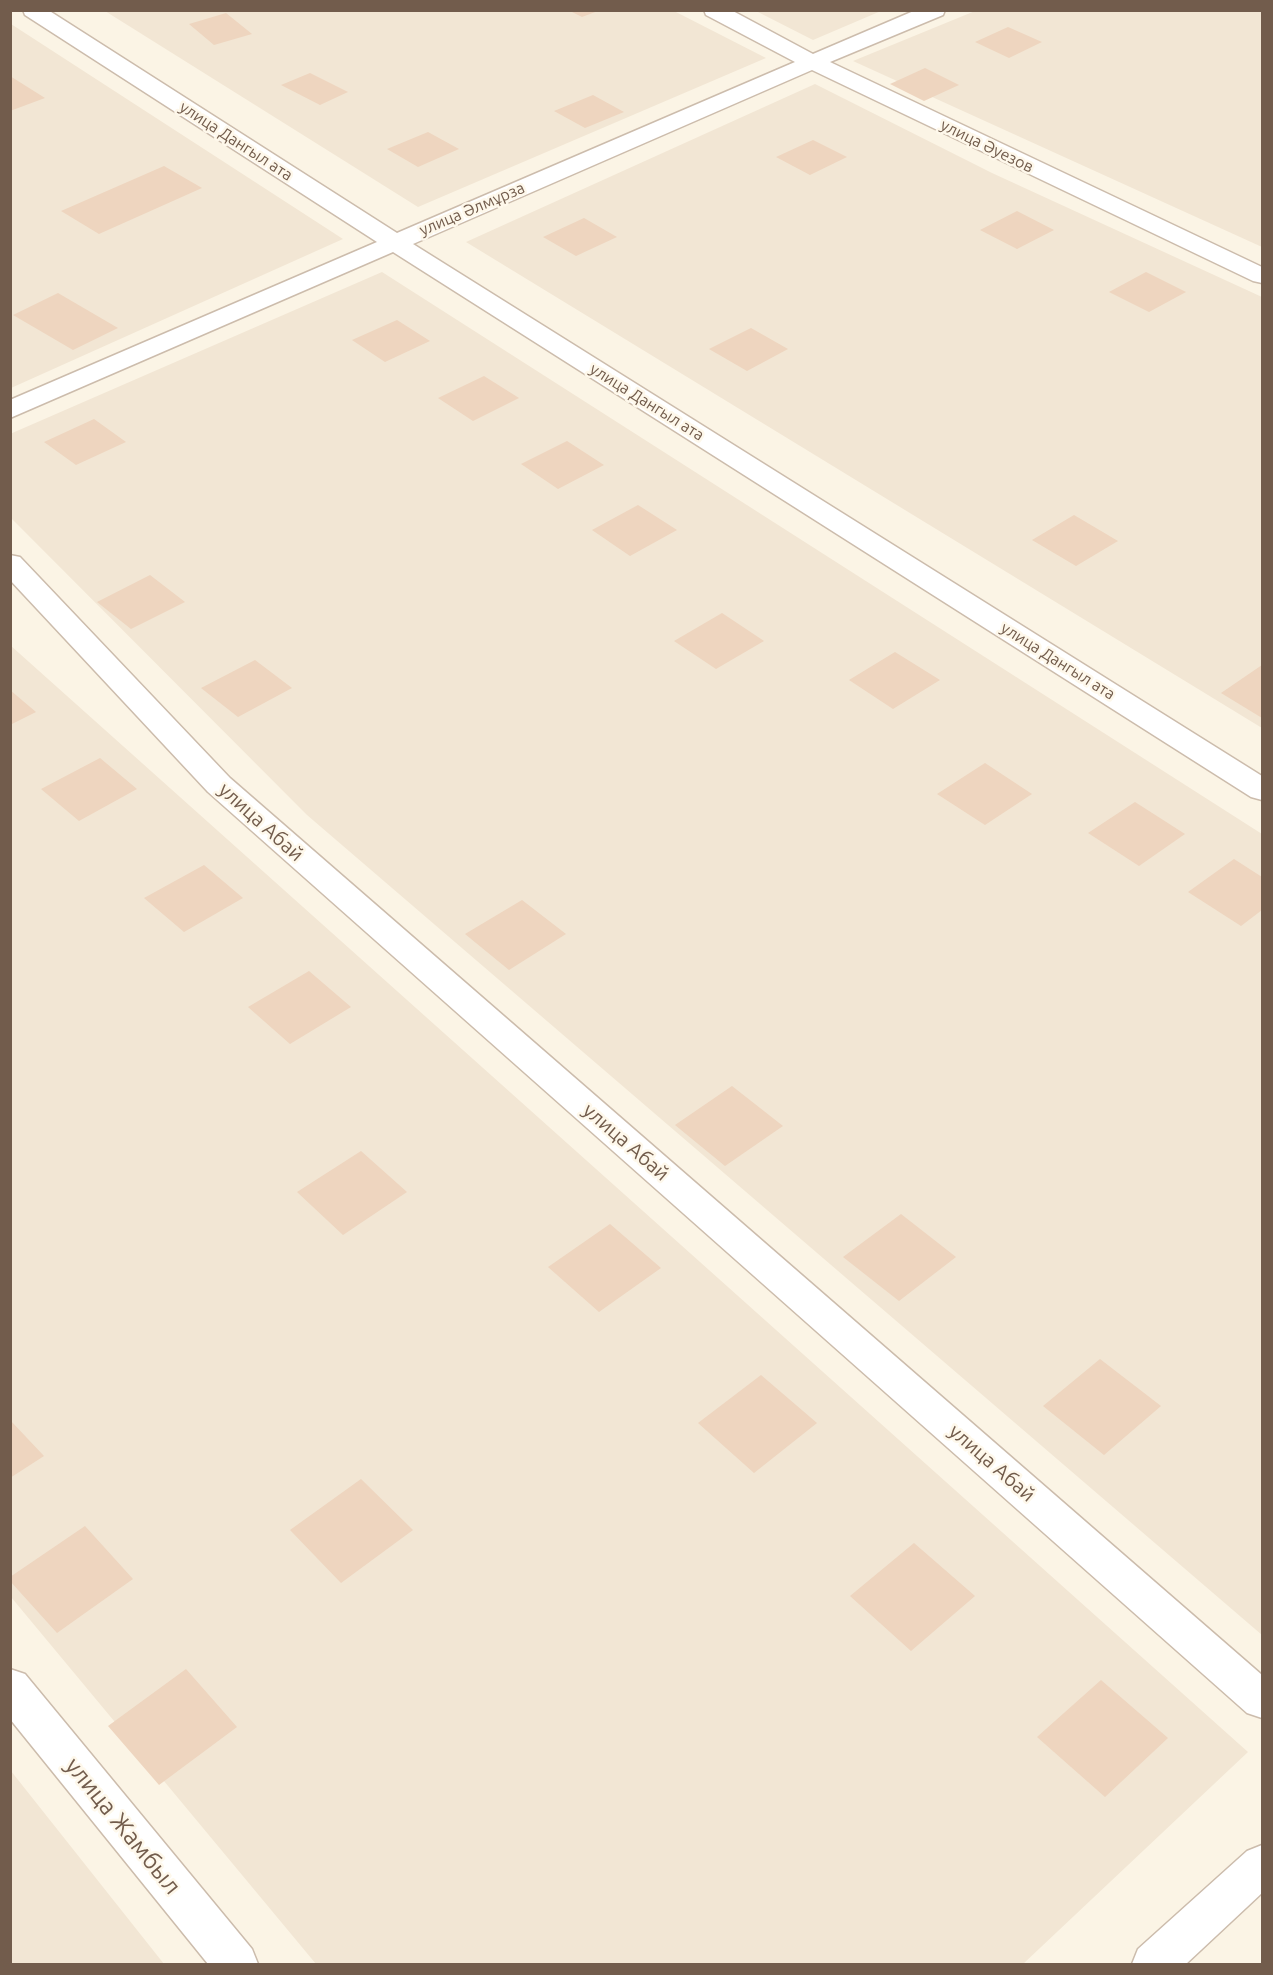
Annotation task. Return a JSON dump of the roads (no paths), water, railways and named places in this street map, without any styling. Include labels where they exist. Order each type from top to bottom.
[{"type":"street","name":"улица Дангыл ата","points":[[33,10],[395,243],[1263,790]]},
{"type":"street","name":"улица Әуезов","points":[[714,10],[812,62],[1263,276]]},
{"type":"street","name":"улица Әлмұрза","points":[[10,410],[935,10]]},
{"type":"street","name":"улица Абай","points":[[10,563],[219,785],[1263,1700]]},
{"type":"street","name":"улица Жамбыл","points":[[10,1687],[236,1965]]},
{"type":"street","points":[[1155,1965],[1263,1864]]}]
